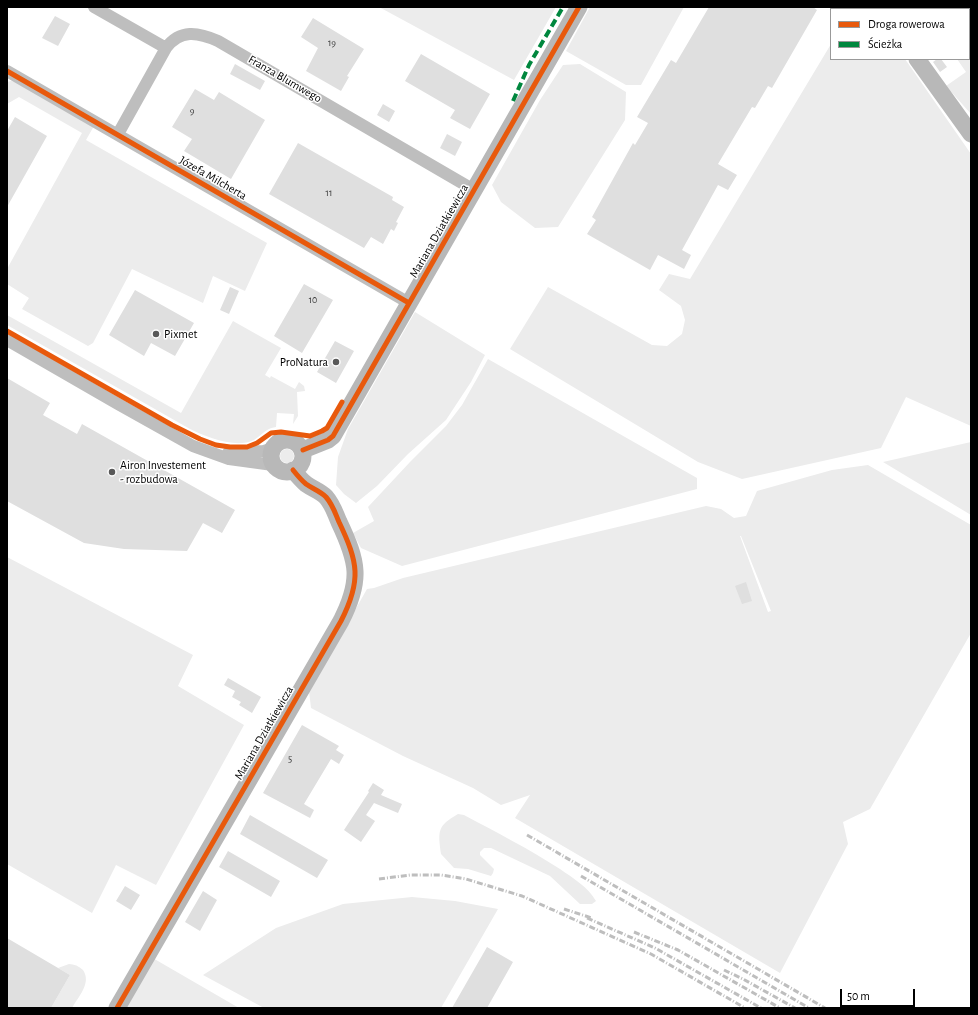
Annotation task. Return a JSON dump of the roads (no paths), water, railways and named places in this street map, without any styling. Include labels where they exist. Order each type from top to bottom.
[{"type":"street","points":[[94,7],[166,48],[118,134]]},
{"type":"street","name":"Mariana Dziatkiewicza","points":[[117,1008],[350,604],[354,592],[355,572],[353,553],[332,505],[318,490],[313,476],[299,462],[333,436],[579,7]]},
{"type":"street","name":"Franza Blumwego","points":[[166,48],[175,38],[182,35],[195,34],[209,37],[357,121],[474,190]]},
{"type":"street","points":[[918,60],[971,134]]},
{"type":"street","name":"Józefa Milcherta","points":[[7,71],[409,303]]},
{"type":"street","points":[[7,340],[193,446],[229,459],[273,465],[282,471],[289,472],[299,462],[296,442],[288,439],[279,442],[273,448],[271,455],[273,465]]},
{"type":"street","points":[[214,453],[257,451],[273,448]]},
{"type":"railway","points":[[527,835],[825,1008]]},
{"type":"railway","points":[[379,879],[410,875],[441,875],[466,879],[522,896],[651,954],[745,1008]]},
{"type":"railway","points":[[581,876],[809,1008]]},
{"type":"railway","points":[[564,909],[592,918]]},
{"type":"railway","points":[[587,918],[655,948],[761,1008]]},
{"type":"railway","points":[[634,932],[678,950],[780,1008]]},
{"type":"railway","points":[[724,970],[795,1008]]},
{"type":"place","name":"Pixmet","points":[[156,334]]},
{"type":"place","name":"ProNatura","points":[[336,362]]},
{"type":"place","name":"Airon Investement - rozbudowa","points":[[112,472]]}]
